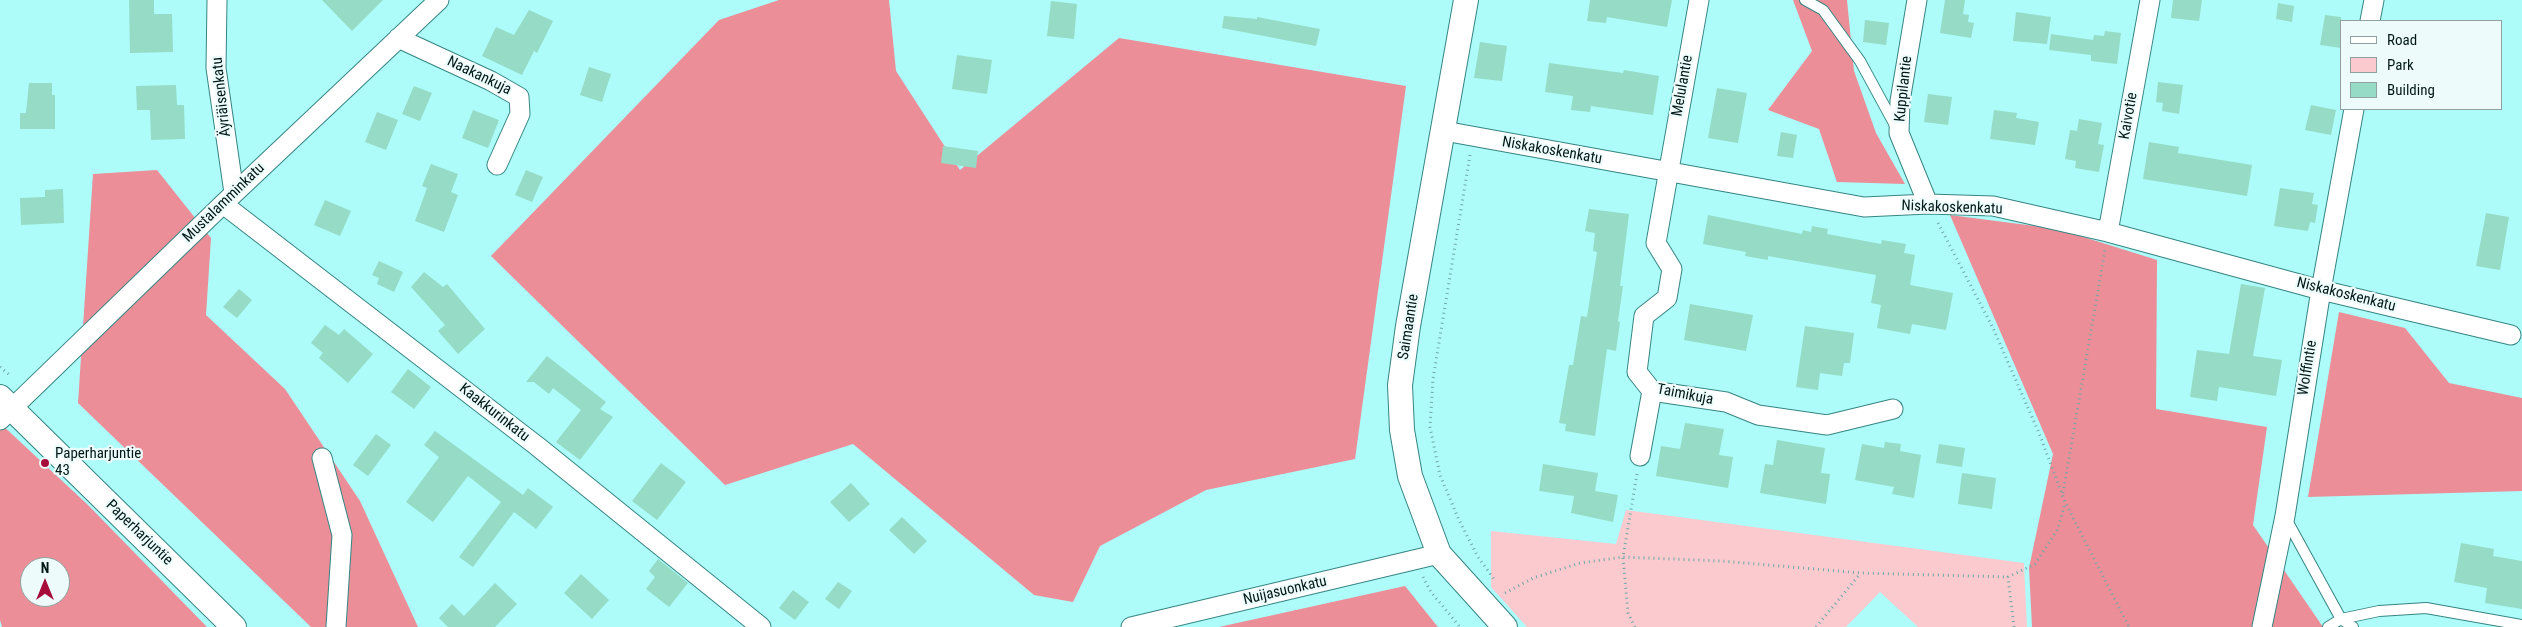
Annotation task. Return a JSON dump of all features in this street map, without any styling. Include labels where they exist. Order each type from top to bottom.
[{"type":"street","name":"Äyriäisenkatu","points":[[217,0],[216,68],[228,198]]},
{"type":"street","name":"Mustalamminkatu","points":[[4,409],[439,0]]},
{"type":"street","name":"Saimaantie","points":[[1466,0],[1408,326],[1400,386],[1402,430],[1410,476],[1439,554],[1505,627]]},
{"type":"street","name":"Melulantie","points":[[1668,172],[1699,0]]},
{"type":"street","name":"Kuppilantie","points":[[1917,0],[1900,100],[1899,133],[1928,204]]},
{"type":"street","name":"Kaivotie","points":[[2108,232],[2150,0]]},
{"type":"street","points":[[2370,20],[2374,0]]},
{"type":"street","name":"Naakankuja","points":[[398,38],[491,81],[519,97],[520,114],[496,165]]},
{"type":"street","name":"Wolffintie","points":[[2262,627],[2285,516],[2321,290],[2354,110]]},
{"type":"street","name":"Niskakoskenkatu","points":[[1444,131],[1864,207],[1928,204],[1993,206],[2108,232],[2321,290],[2516,337]]},
{"type":"street","name":"Taimikuja","points":[[1668,172],[1656,243],[1672,269],[1667,298],[1644,316],[1637,372],[1652,391],[1726,402],[1758,415],[1827,425],[1893,409]]},
{"type":"street","name":"Kaakkurinkatu","points":[[228,198],[761,627]]},
{"type":"street","points":[[1640,456],[1652,391]]},
{"type":"street","name":"Paperharjuntie","points":[[4,409],[234,627]]},
{"type":"street","points":[[322,458],[342,535],[336,627]]},
{"type":"street","name":"Nuijasuonkatu","points":[[1131,627],[1439,554]]},
{"type":"lane","points":[[1805,0],[1823,10],[1860,61],[1899,133]]},
{"type":"lane","points":[[2285,516],[2341,619],[2352,627]]},
{"type":"lane","points":[[2328,627],[2341,619],[2379,610],[2426,608],[2522,625]]},
{"type":"path","points":[[1474,136],[1433,379],[1430,427],[1440,474],[1459,520],[1478,557],[1504,594]]},
{"type":"path","points":[[1928,204],[1993,328],[2063,493],[2065,502],[2129,627]]},
{"type":"path","points":[[2063,493],[2108,232]]},
{"type":"path","points":[[1635,627],[1628,613],[1623,557],[1640,456]]},
{"type":"path","points":[[1486,608],[1504,594],[1533,578],[1580,563],[1623,557],[1722,561],[1861,573],[2008,577],[2035,564],[2058,529],[2065,502]]},
{"type":"path","points":[[1415,561],[1431,592],[1460,627]]},
{"type":"path","points":[[1816,627],[1861,573]]},
{"type":"path","points":[[2008,577],[2014,627]]},
{"type":"green space","points":[[1626,510],[2024,563],[2027,627],[1918,627],[1880,592],[1846,627],[1527,627],[1491,587],[1491,531],[1616,544]]},
{"type":"shaded area","points":[[779,0],[889,0],[896,71],[960,170],[1119,38],[1406,86],[1355,459],[1206,490],[1100,546],[1073,602],[1034,595],[853,444],[725,485],[491,256],[719,20]]},
{"type":"shaded area","points":[[1793,0],[1847,0],[1854,71],[1876,133],[1905,184],[1837,182],[1819,129],[1768,110],[1812,51]]},
{"type":"shaded area","points":[[157,170],[211,238],[206,315],[285,389],[360,501],[418,627],[311,627],[78,403],[93,174]]},
{"type":"shaded area","points":[[1950,215],[2058,229],[2157,260],[2156,409],[2267,427],[2253,525],[2323,627],[2032,627],[2029,568],[2053,454]]},
{"type":"shaded area","points":[[2339,312],[2405,328],[2449,383],[2522,398],[2522,491],[2308,497]]},
{"type":"shaded area","points":[[0,423],[88,505],[207,627],[2,627],[0,620]]},
{"type":"shaded area","points":[[1405,586],[1438,627],[1219,627]]},
{"type":"building","points":[[129,0],[154,0],[154,14],[172,14],[173,52],[130,53]]},
{"type":"building","points":[[322,0],[383,0],[352,31]]},
{"type":"building","points":[[1590,0],[1672,0],[1667,27],[1607,17],[1606,23],[1587,21]]},
{"type":"building","points":[[1945,0],[1965,0],[1963,14],[1969,15],[1968,22],[1974,23],[1971,38],[1940,33]]},
{"type":"building","points":[[2173,0],[2202,0],[2199,21],[2171,18]]},
{"type":"building","points":[[1051,1],[1077,4],[1074,39],[1047,36]]},
{"type":"building","points":[[2278,3],[2294,6],[2292,22],[2276,19]]},
{"type":"building","points":[[529,10],[553,21],[537,53],[534,51],[522,75],[482,56],[496,27],[514,35]]},
{"type":"building","points":[[2016,12],[2051,17],[2047,44],[2013,41]]},
{"type":"building","points":[[2325,15],[2341,17],[2340,48],[2320,45]]},
{"type":"building","points":[[1224,16],[1257,19],[1257,17],[1320,29],[1316,46],[1222,28]]},
{"type":"building","points":[[1865,20],[1889,23],[1886,45],[1863,42]]},
{"type":"building","points":[[2105,31],[2121,33],[2117,64],[2091,61],[2091,55],[2049,50],[2051,34],[2093,40],[2094,35],[2104,36]]},
{"type":"building","points":[[1480,42],[1507,46],[1502,81],[1474,78]]},
{"type":"building","points":[[957,55],[992,60],[987,94],[952,89]]},
{"type":"building","points":[[1549,63],[1623,73],[1624,70],[1659,76],[1653,115],[1591,106],[1590,112],[1571,110],[1573,96],[1545,92]]},
{"type":"building","points":[[589,67],[611,74],[602,102],[580,95]]},
{"type":"building","points":[[2158,82],[2183,85],[2179,114],[2162,111],[2163,103],[2156,102]]},
{"type":"building","points":[[29,83],[52,83],[52,95],[55,95],[55,129],[20,129],[20,113],[26,113]]},
{"type":"building","points":[[176,85],[177,105],[184,105],[185,139],[151,140],[150,110],[137,110],[136,86]]},
{"type":"building","points":[[414,86],[432,93],[420,121],[402,114]]},
{"type":"building","points":[[1717,88],[1747,93],[1738,143],[1708,138]]},
{"type":"building","points":[[1928,94],[1952,97],[1948,125],[1924,122]]},
{"type":"building","points":[[2311,105],[2336,110],[2331,135],[2305,130]]},
{"type":"building","points":[[473,110],[499,120],[488,148],[462,138]]},
{"type":"building","points":[[1994,110],[2017,113],[2016,118],[2039,122],[2035,145],[1990,139]]},
{"type":"building","points":[[377,112],[398,120],[386,150],[365,142]]},
{"type":"building","points":[[2079,119],[2102,123],[2098,144],[2104,145],[2099,172],[2075,168],[2076,161],[2065,159],[2070,130],[2077,131]]},
{"type":"building","points":[[1781,132],[1797,135],[1793,158],[1777,156]]},
{"type":"building","points":[[2149,142],[2179,147],[2178,153],[2252,165],[2247,196],[2143,179]]},
{"type":"building","points":[[943,146],[978,151],[976,168],[941,163]]},
{"type":"building","points":[[431,164],[458,174],[451,192],[458,195],[444,232],[415,221],[427,188],[422,186]]},
{"type":"building","points":[[526,170],[543,177],[532,202],[515,195]]},
{"type":"building","points":[[2280,188],[2314,193],[2312,204],[2318,205],[2315,223],[2310,222],[2308,231],[2274,226]]},
{"type":"building","points":[[63,189],[64,223],[21,225],[20,198],[45,197],[45,190]]},
{"type":"building","points":[[325,200],[351,211],[340,236],[314,225]]},
{"type":"building","points":[[1589,209],[1629,214],[1620,286],[1623,286],[1616,351],[1607,349],[1595,436],[1565,431],[1566,424],[1559,423],[1569,365],[1573,365],[1581,316],[1587,317],[1597,252],[1593,251],[1595,233],[1585,231]]},
{"type":"building","points":[[2486,213],[2509,217],[2500,270],[2476,266]]},
{"type":"building","points":[[1708,215],[1802,234],[1803,230],[1811,232],[1812,226],[1828,229],[1827,234],[1881,244],[1882,240],[1906,244],[1904,253],[1915,255],[1910,285],[1953,293],[1946,330],[1912,324],[1910,334],[1877,328],[1881,305],[1871,303],[1876,275],[1768,256],[1768,260],[1745,256],[1746,252],[1703,244]]},
{"type":"building","points":[[379,261],[403,272],[394,292],[377,284],[379,278],[372,275]]},
{"type":"building","points":[[424,272],[443,287],[447,284],[485,329],[458,354],[438,331],[445,325],[411,287]]},
{"type":"building","points":[[2241,284],[2265,288],[2253,356],[2282,360],[2276,396],[2219,387],[2217,401],[2190,397],[2197,350],[2229,354]]},
{"type":"building","points":[[239,289],[252,300],[237,318],[223,307]]},
{"type":"building","points":[[1690,304],[1753,315],[1746,351],[1684,340]]},
{"type":"building","points":[[325,325],[339,335],[344,329],[373,354],[348,383],[319,358],[323,353],[311,343]]},
{"type":"building","points":[[1805,326],[1854,333],[1850,363],[1844,363],[1842,376],[1820,373],[1818,390],[1796,387]]},
{"type":"building","points":[[547,356],[606,402],[600,409],[613,417],[580,460],[556,442],[581,410],[553,388],[549,394],[534,382],[526,382]]},
{"type":"building","points":[[408,369],[431,387],[414,409],[391,392]]},
{"type":"building","points":[[1685,423],[1724,429],[1719,455],[1733,457],[1728,488],[1656,476],[1661,446],[1680,449]]},
{"type":"building","points":[[435,431],[523,495],[528,488],[553,507],[536,529],[514,512],[473,567],[459,557],[501,502],[468,476],[433,522],[406,502],[439,457],[424,445]]},
{"type":"building","points":[[376,434],[391,445],[368,476],[353,465]]},
{"type":"building","points":[[1777,440],[1825,448],[1821,473],[1830,474],[1826,504],[1760,493],[1765,464],[1773,465]]},
{"type":"building","points":[[1885,442],[1901,444],[1900,451],[1921,455],[1914,498],[1892,494],[1894,487],[1855,480],[1862,444],[1884,448]]},
{"type":"building","points":[[1939,444],[1965,448],[1962,467],[1936,463]]},
{"type":"building","points":[[661,463],[686,482],[657,520],[632,501]]},
{"type":"building","points":[[1543,464],[1598,473],[1595,491],[1618,495],[1613,522],[1571,513],[1574,496],[1539,491]]},
{"type":"building","points":[[1962,473],[1996,478],[1992,509],[1958,504]]},
{"type":"building","points":[[851,483],[870,504],[849,522],[830,502]]},
{"type":"building","points":[[902,517],[927,541],[914,554],[889,530]]},
{"type":"building","points":[[2461,543],[2494,549],[2493,556],[2522,561],[2522,609],[2485,603],[2487,588],[2454,582]]},
{"type":"building","points":[[658,559],[688,583],[669,607],[646,589],[655,577],[649,571]]},
{"type":"building","points":[[581,574],[609,600],[592,619],[564,593]]},
{"type":"building","points":[[838,582],[852,591],[839,609],[825,599]]},
{"type":"building","points":[[495,583],[517,604],[495,627],[448,627],[439,618],[452,604],[464,616]]},
{"type":"building","points":[[793,590],[809,602],[795,620],[779,608]]},
{"type":"place","name":"Paperharjuntie 43","points":[[45,463]]}]
